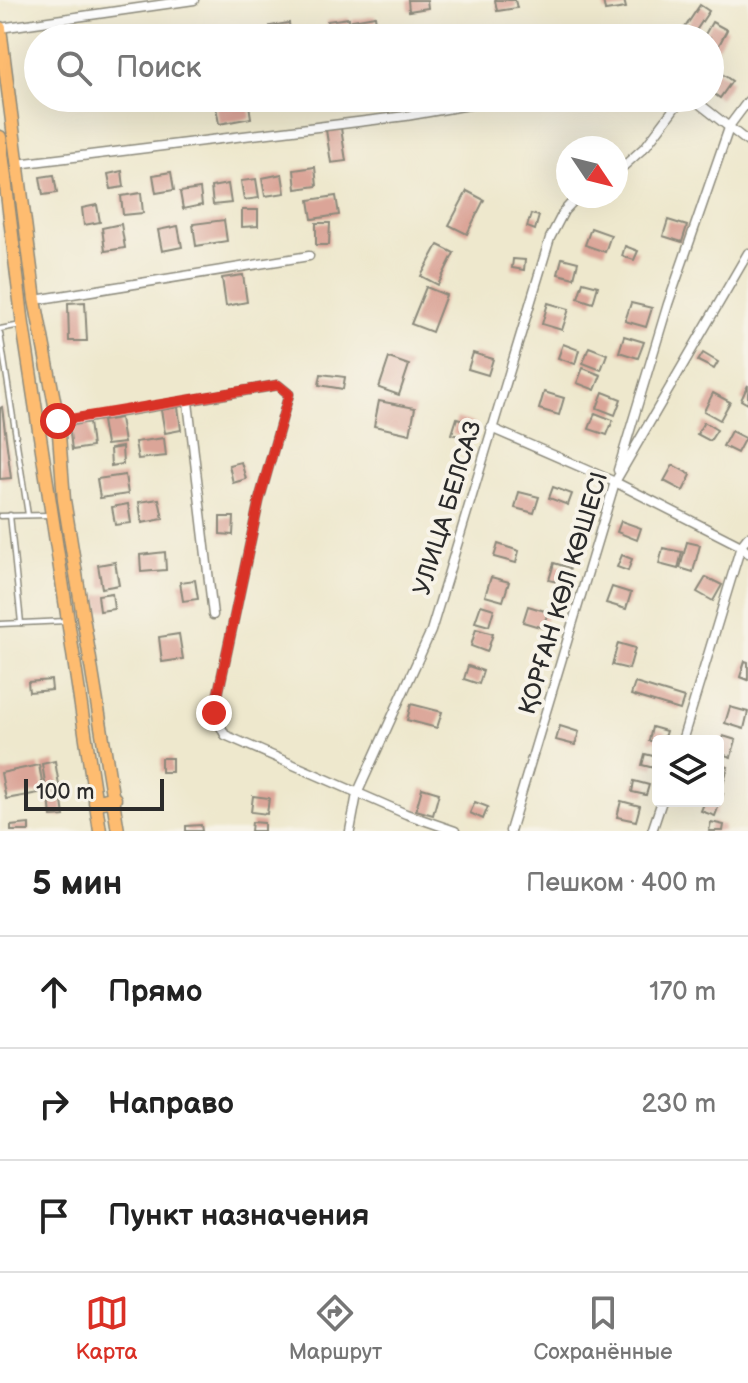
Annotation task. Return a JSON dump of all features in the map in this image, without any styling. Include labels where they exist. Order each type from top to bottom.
[{"type":"highway","points":[[96,802],[114,799]]},
{"type":"main road","points":[[0,28],[35,300],[58,421],[64,500],[118,831]]},
{"type":"main road","points":[[0,137],[23,325],[100,831]]},
{"type":"street","points":[[28,24],[194,0]]},
{"type":"street","points":[[0,28],[24,25]]},
{"type":"street","points":[[615,482],[668,304],[730,125],[748,101]]},
{"type":"street","points":[[17,164],[429,112]]},
{"type":"street","points":[[628,162],[646,146],[672,112]]},
{"type":"street","points":[[712,112],[748,142]]},
{"type":"street","name":"УЛИЦА БЕЛСАЗ","points":[[350,831],[357,794],[431,631],[550,238],[567,208]]},
{"type":"street","name":"ҚОРҒАН КӨЛ КӨШЕСІ","points":[[510,831],[615,482],[748,253]]},
{"type":"street","points":[[35,300],[309,256]]},
{"type":"street","points":[[40,426],[278,385],[289,394],[256,516],[214,713],[218,725],[225,735],[357,794],[455,831]]},
{"type":"street","points":[[188,402],[213,615]]},
{"type":"street","points":[[491,428],[615,482],[745,550]]},
{"type":"street","points":[[684,735],[748,537]]},
{"type":"street","points":[[652,831],[660,807]]},
{"type":"lane","points":[[0,236],[14,234]]},
{"type":"lane","points":[[23,325],[0,331],[3,371],[28,515]]},
{"type":"lane","points":[[10,515],[21,623]]},
{"type":"lane","points":[[0,516],[51,515]]},
{"type":"lane","points":[[0,624],[68,621]]},
{"type":"building","points":[[408,0],[427,0],[428,8],[409,11]]},
{"type":"building","points":[[495,0],[515,0],[517,8],[497,11]]},
{"type":"building","points":[[603,0],[624,0],[626,8],[605,11]]},
{"type":"building","points":[[700,5],[709,11],[700,24],[687,24]]},
{"type":"building","points":[[375,16],[376,24],[353,24],[352,20]]},
{"type":"building","points":[[349,18],[350,24],[327,24],[327,21]]},
{"type":"building","points":[[724,75],[732,81],[724,92]]},
{"type":"building","points":[[217,112],[250,112],[251,118],[219,124]]},
{"type":"building","points":[[341,128],[346,161],[331,163],[326,130]]},
{"type":"building","points":[[315,167],[317,186],[296,189],[294,170]]},
{"type":"building","points":[[122,171],[124,187],[111,189],[108,174]]},
{"type":"building","points":[[171,172],[174,190],[156,193],[153,175]]},
{"type":"building","points":[[282,174],[285,193],[265,196],[262,178]]},
{"type":"building","points":[[54,175],[57,193],[43,195],[40,177]]},
{"type":"building","points":[[256,179],[259,198],[244,200],[241,181]]},
{"type":"building","points":[[228,184],[231,203],[213,205],[211,187]]},
{"type":"building","points":[[200,189],[202,205],[183,209],[180,192]]},
{"type":"building","points":[[467,191],[484,200],[467,234],[449,225]]},
{"type":"building","points":[[141,193],[143,213],[123,215],[121,196]]},
{"type":"building","points":[[336,196],[339,215],[312,219],[309,200]]},
{"type":"building","points":[[97,205],[100,222],[84,225],[82,208]]},
{"type":"building","points":[[242,210],[258,210],[258,226],[242,227]]},
{"type":"building","points":[[531,214],[539,216],[535,230],[527,227]]},
{"type":"building","points":[[224,220],[227,241],[196,246],[193,224]]},
{"type":"building","points":[[668,220],[687,226],[682,242],[663,236]]},
{"type":"building","points":[[316,223],[330,223],[329,245],[316,245]]},
{"type":"building","points":[[121,224],[125,248],[105,251],[102,228]]},
{"type":"building","points":[[178,226],[182,247],[162,251],[158,230]]},
{"type":"building","points":[[591,228],[611,235],[605,252],[585,245]]},
{"type":"building","points":[[438,245],[454,253],[438,285],[421,276]]},
{"type":"building","points":[[625,246],[638,251],[634,260],[622,256]]},
{"type":"building","points":[[562,258],[578,262],[574,278],[558,274]]},
{"type":"building","points":[[513,259],[525,260],[524,270],[512,268]]},
{"type":"building","points":[[243,275],[247,302],[226,306],[222,278]]},
{"type":"building","points":[[583,282],[598,286],[593,303],[578,298]]},
{"type":"building","points":[[426,287],[446,295],[432,332],[411,324]]},
{"type":"building","points":[[85,302],[87,341],[69,341],[68,303]]},
{"type":"building","points":[[548,303],[569,309],[562,330],[542,324]]},
{"type":"building","points":[[631,303],[652,308],[646,327],[625,321]]},
{"type":"building","points":[[624,336],[644,342],[638,358],[619,352]]},
{"type":"building","points":[[563,344],[579,350],[575,364],[558,358]]},
{"type":"building","points":[[589,347],[607,354],[601,370],[583,363]]},
{"type":"building","points":[[473,353],[493,359],[488,375],[468,369]]},
{"type":"building","points":[[703,353],[718,362],[714,369],[698,361]]},
{"type":"building","points":[[389,358],[409,365],[399,395],[379,388]]},
{"type":"building","points":[[583,368],[601,375],[595,390],[577,383]]},
{"type":"building","points":[[321,374],[345,377],[343,389],[319,385]]},
{"type":"building","points":[[748,385],[748,404],[741,400]]},
{"type":"building","points":[[544,392],[564,398],[559,415],[539,409]]},
{"type":"building","points":[[603,392],[621,399],[615,415],[597,408]]},
{"type":"building","points":[[713,393],[730,402],[720,420],[704,411]]},
{"type":"building","points":[[379,401],[415,408],[410,434],[374,426]]},
{"type":"building","points":[[178,407],[181,430],[165,433],[161,410]]},
{"type":"building","points":[[0,408],[11,478],[0,479]]},
{"type":"building","points":[[595,413],[613,420],[607,435],[589,429]]},
{"type":"building","points":[[120,418],[124,443],[106,445],[102,421]]},
{"type":"building","points":[[457,418],[476,424],[471,440],[452,434]]},
{"type":"building","points":[[89,422],[92,447],[72,450],[69,424]]},
{"type":"building","points":[[704,422],[717,430],[710,441],[697,434]]},
{"type":"building","points":[[731,431],[745,438],[737,453],[723,446]]},
{"type":"building","points":[[164,438],[166,456],[138,459],[135,442]]},
{"type":"building","points":[[122,447],[123,464],[111,466],[110,449]]},
{"type":"building","points":[[241,462],[246,479],[233,483],[229,465]]},
{"type":"building","points":[[673,465],[691,475],[683,491],[664,481]]},
{"type":"building","points":[[125,475],[128,494],[100,498],[97,479]]},
{"type":"building","points":[[553,487],[572,494],[568,505],[549,498]]},
{"type":"building","points":[[519,492],[539,497],[534,513],[515,508]]},
{"type":"building","points":[[159,499],[163,519],[142,523],[139,502]]},
{"type":"building","points":[[128,504],[131,523],[115,525],[112,507]]},
{"type":"building","points":[[220,517],[234,517],[233,535],[220,534]]},
{"type":"building","points":[[621,521],[641,528],[637,540],[617,532]]},
{"type":"building","points":[[687,542],[700,545],[693,572],[680,568]]},
{"type":"building","points":[[498,544],[519,551],[516,563],[494,557]]},
{"type":"building","points":[[663,548],[682,552],[678,569],[659,564]]},
{"type":"building","points":[[165,552],[166,570],[141,572],[140,555]]},
{"type":"building","points":[[622,555],[632,559],[628,571],[617,567]]},
{"type":"building","points":[[115,562],[119,585],[102,588],[98,565]]},
{"type":"building","points":[[554,563],[570,568],[566,584],[549,580]]},
{"type":"building","points":[[491,577],[509,582],[503,601],[485,596]]},
{"type":"building","points":[[706,577],[722,585],[713,601],[697,592]]},
{"type":"building","points":[[195,580],[198,599],[183,601],[180,582]]},
{"type":"building","points":[[612,587],[631,593],[626,609],[606,603]]},
{"type":"building","points":[[112,593],[114,609],[100,611],[98,595]]},
{"type":"building","points":[[481,605],[494,609],[489,626],[475,622]]},
{"type":"building","points":[[528,606],[548,612],[543,628],[523,622]]},
{"type":"building","points":[[476,629],[493,634],[487,652],[471,646]]},
{"type":"building","points":[[179,634],[183,659],[162,662],[159,637]]},
{"type":"building","points":[[618,643],[635,648],[629,669],[612,665]]},
{"type":"building","points":[[745,661],[748,662],[748,680],[740,677]]},
{"type":"building","points":[[468,666],[483,671],[479,684],[464,679]]},
{"type":"building","points":[[51,680],[52,690],[29,692],[28,682]]},
{"type":"building","points":[[635,683],[684,698],[680,710],[631,695]]},
{"type":"building","points":[[411,704],[442,712],[437,728],[407,720]]},
{"type":"building","points":[[730,707],[748,712],[744,729],[725,723]]},
{"type":"building","points":[[560,726],[579,732],[575,745],[556,740]]},
{"type":"building","points":[[652,727],[666,731],[665,735],[652,735],[652,741],[649,741]]},
{"type":"building","points":[[724,736],[736,740],[731,757],[724,755]]},
{"type":"building","points":[[645,754],[652,756],[652,768],[642,765]]},
{"type":"building","points":[[161,758],[172,758],[172,772],[161,772]]},
{"type":"building","points":[[55,761],[60,791],[47,794],[42,764]]},
{"type":"building","points":[[39,765],[44,792],[6,799],[1,773]]},
{"type":"building","points":[[634,781],[649,785],[646,795],[632,792]]},
{"type":"building","points":[[422,788],[439,793],[433,815],[416,810]]},
{"type":"building","points":[[61,794],[64,816],[51,817],[49,796]]},
{"type":"building","points":[[253,796],[269,798],[267,814],[251,812]]},
{"type":"building","points":[[621,801],[640,806],[636,821],[617,817]]},
{"type":"building","points":[[475,802],[488,807],[483,819],[470,813]]},
{"type":"building","points":[[703,807],[718,807],[715,816],[701,811]]},
{"type":"building","points":[[252,822],[264,823],[264,831],[251,831]]},
{"type":"building","points":[[711,822],[724,825],[723,831],[709,831]]},
{"type":"building","points":[[29,824],[29,831],[11,831],[11,826]]},
{"type":"building","points":[[201,825],[202,831],[186,831],[186,826]]},
{"type":"route","points":[[58,421],[278,385],[289,394],[259,501],[214,713]]}]
